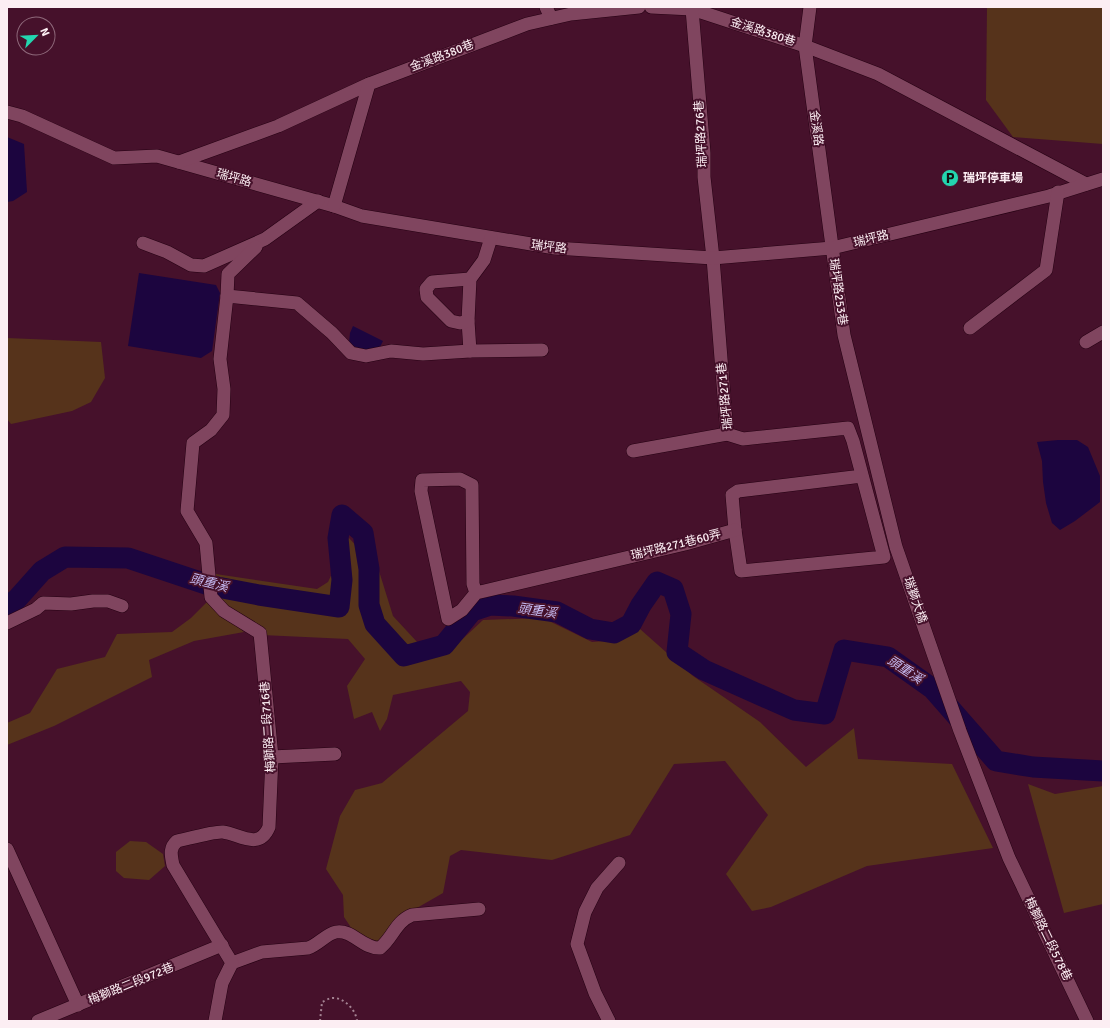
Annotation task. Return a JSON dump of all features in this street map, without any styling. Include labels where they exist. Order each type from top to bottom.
[{"type":"street","name":"金溪路380巷","points":[[179,162],[278,126],[369,84],[527,24],[549,12],[639,7]]},
{"type":"street","name":"金溪路380巷","points":[[651,7],[692,10],[805,46],[878,74],[1086,184]]},
{"type":"street","name":"金溪路","points":[[810,7],[805,46],[832,248]]},
{"type":"street","name":"瑞坪路276巷","points":[[692,10],[704,153],[704,177],[713,258]]},
{"type":"street","points":[[334,206],[369,84]]},
{"type":"street","name":"瑞坪路","points":[[7,112],[22,116],[114,158],[157,156],[318,201],[362,216],[555,248],[713,258],[832,248],[1058,192],[1103,179]]},
{"type":"street","points":[[970,328],[1046,270],[1058,192]]},
{"type":"street","points":[[318,201],[265,239],[228,274],[228,296],[297,302],[332,333],[351,353],[366,356],[391,351],[423,354],[470,351],[542,350]]},
{"type":"street","points":[[470,351],[468,321],[470,279],[484,260],[491,238]]},
{"type":"street","points":[[143,243],[167,252],[191,265],[204,266],[265,239]]},
{"type":"street","name":"瑞坪路253巷","points":[[832,248],[844,335]]},
{"type":"street","name":"瑞坪路271巷","points":[[713,258],[727,434],[742,439],[848,428],[854,442],[862,476]]},
{"type":"street","points":[[468,321],[460,323],[450,321],[426,297],[426,289],[432,282],[470,279]]},
{"type":"street","name":"梅獅路二段716巷","points":[[228,296],[220,359],[224,389],[223,415],[210,430],[193,443],[187,511],[206,543],[210,596],[224,611],[260,633],[272,757],[268,827],[266,834],[257,839],[249,840],[222,832],[177,841],[170,852],[173,865],[232,963]]},
{"type":"street","points":[[1086,342],[1103,332]]},
{"type":"street","name":"瑞獅大橋","points":[[844,335],[896,547],[960,731],[1009,858]]},
{"type":"street","points":[[633,451],[727,434]]},
{"type":"street","points":[[735,530],[741,571],[884,557],[862,476]]},
{"type":"street","name":"瑞坪路271巷60弄","points":[[476,593],[685,544],[735,530],[732,494],[738,490],[862,476]]},
{"type":"street","points":[[460,479],[472,485],[473,584],[476,593],[462,610],[448,619],[421,491],[422,480],[460,479]]},
{"type":"street","points":[[7,623],[36,609],[43,603],[71,604],[93,601],[108,601],[122,606]]},
{"type":"street","points":[[272,757],[335,754]]},
{"type":"street","points":[[7,849],[78,1005]]},
{"type":"street","name":"梅獅路二段578巷","points":[[1009,858],[1087,1021]]},
{"type":"street","points":[[609,1021],[595,993],[577,944],[585,912],[597,888],[619,863]]},
{"type":"street","points":[[215,1021],[222,983],[232,963],[262,952],[308,948],[314,946],[333,932],[339,931],[344,932],[368,946],[380,948],[386,943],[398,924],[406,917],[412,915],[479,909]]},
{"type":"street","name":"梅獅路二段972巷","points":[[38,1021],[222,945]]},
{"type":"path","points":[[320,1021],[322,1002],[331,998],[343,1000],[354,1011],[357,1021]]},
{"type":"shaded area","points":[[987,7],[1103,7],[1103,144],[1013,137],[986,100]]},
{"type":"shaded area","points":[[7,137],[24,144],[27,192],[13,201],[7,202]]},
{"type":"shaded area","points":[[139,273],[216,285],[220,293],[212,351],[201,358],[128,346]]},
{"type":"shaded area","points":[[353,326],[383,341],[378,351],[374,353],[353,346],[349,343],[350,333]]},
{"type":"shaded area","points":[[7,338],[101,342],[105,378],[91,402],[72,411],[11,424],[7,419]]},
{"type":"shaded area","points":[[1077,440],[1088,447],[1100,476],[1100,502],[1075,521],[1060,530],[1052,523],[1046,503],[1042,461],[1037,442]]},
{"type":"shaded area","points":[[349,538],[379,571],[393,616],[431,657],[453,648],[483,620],[543,618],[592,642],[618,640],[640,629],[693,676],[760,722],[806,767],[854,728],[858,759],[952,764],[993,848],[867,866],[771,907],[752,911],[726,874],[768,815],[725,761],[674,764],[630,835],[552,860],[461,850],[450,856],[443,893],[403,916],[384,940],[376,942],[356,935],[344,917],[343,895],[326,869],[340,816],[355,790],[382,783],[468,711],[470,692],[461,681],[393,695],[387,719],[380,731],[372,712],[354,719],[347,686],[365,659],[348,639],[262,635],[222,601],[209,573],[317,589],[328,582]]},
{"type":"shaded area","points":[[207,602],[244,632],[194,641],[149,660],[152,677],[54,726],[7,745],[7,723],[30,713],[57,669],[105,657],[117,634],[172,632],[191,618]]},
{"type":"shaded area","points":[[1028,784],[1055,794],[1103,786],[1103,904],[1064,913]]},
{"type":"shaded area","points":[[130,841],[146,842],[163,854],[165,866],[149,880],[124,878],[116,871],[116,852]]},
{"type":"waterway","name":"頭重溪","points":[[7,607],[17,599],[42,571],[65,557],[128,558],[212,586],[259,595],[339,607],[342,580],[338,538],[342,515],[363,533],[369,569],[369,605],[375,624],[404,656],[444,645],[472,611],[490,605],[513,606],[557,612],[590,629],[614,633],[631,624],[641,605],[657,582],[673,589],[681,614],[677,652],[704,670],[794,710],[825,714],[844,650],[888,657],[933,689],[996,761],[1033,767],[1103,771]]},
{"type":"place","name":"瑞坪停車場","points":[[950,178]]}]
